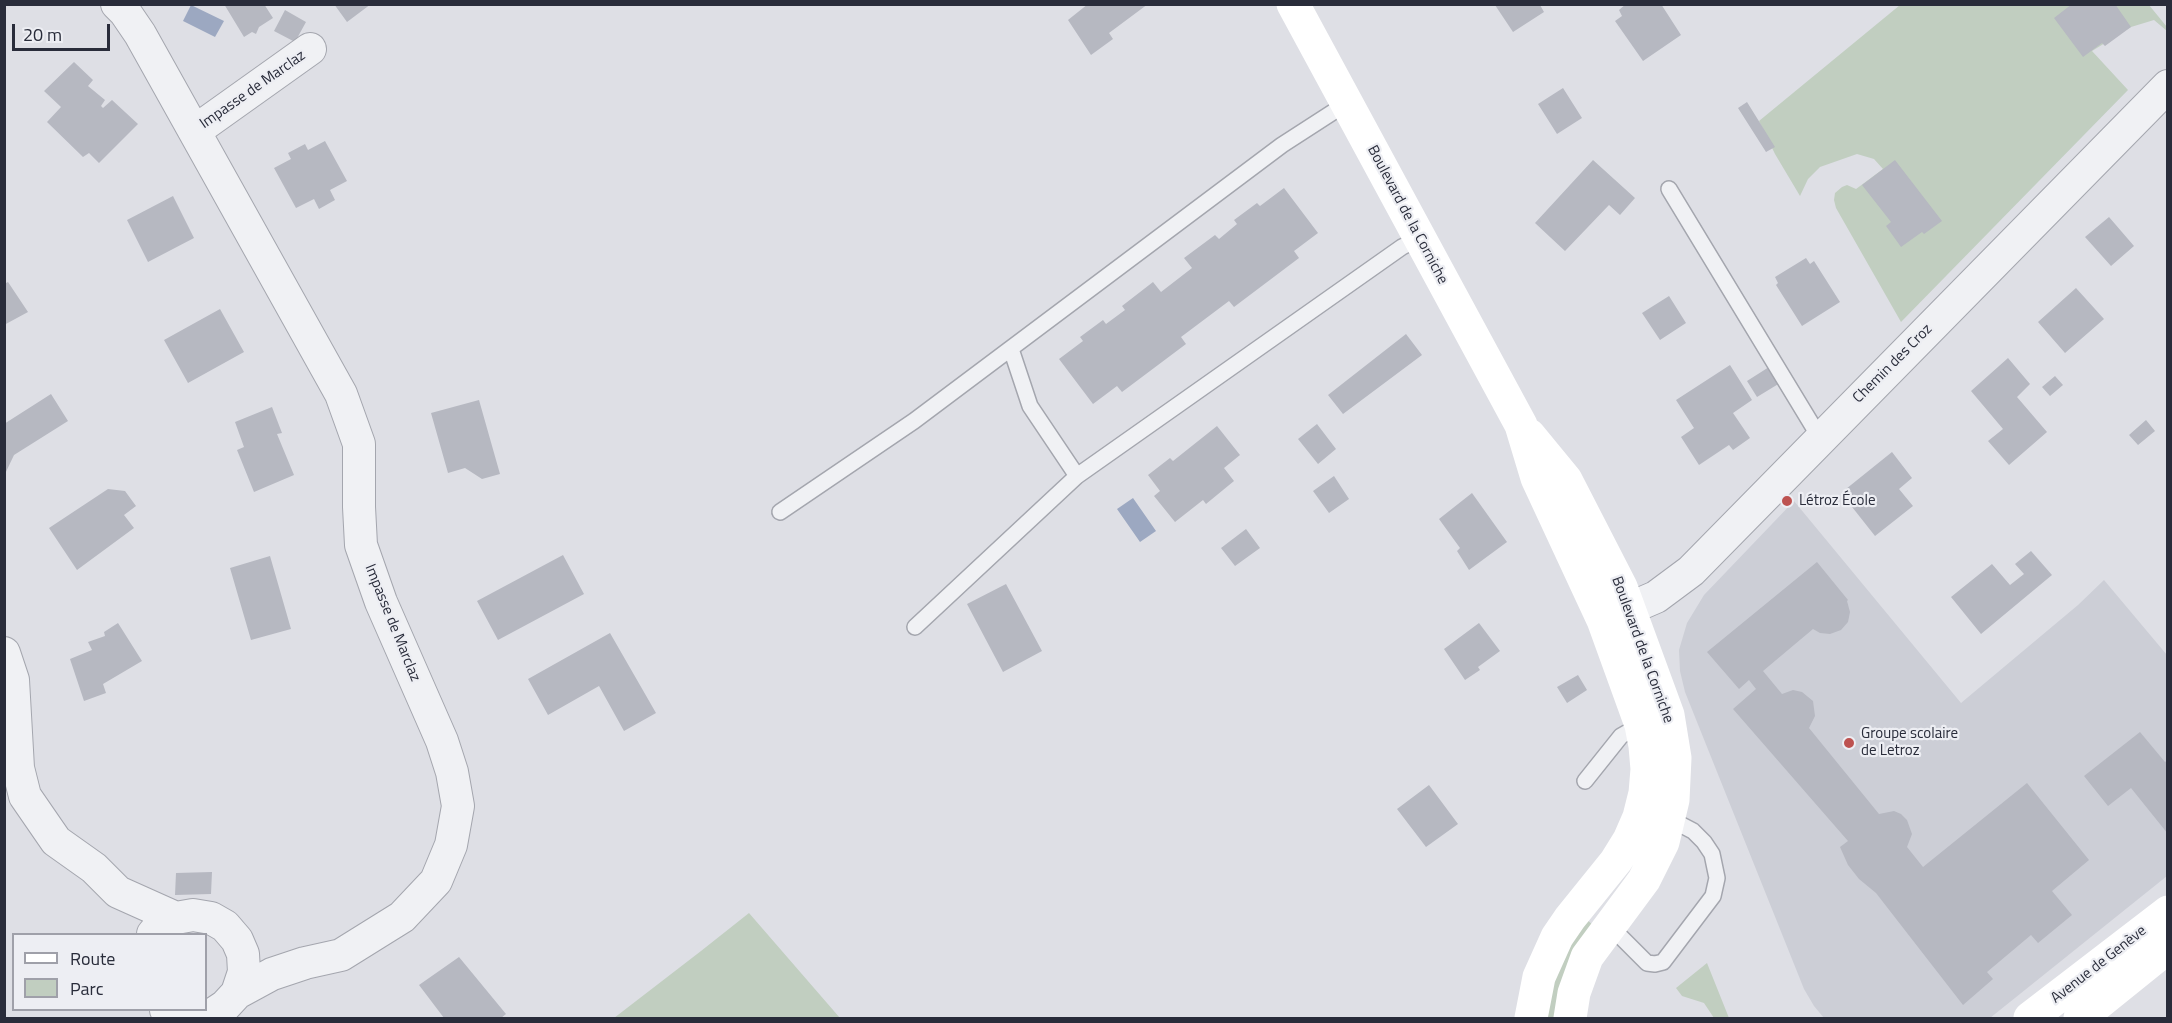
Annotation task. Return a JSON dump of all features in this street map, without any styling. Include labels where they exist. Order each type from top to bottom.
[{"type":"street","name":"Impasse de Marclaz","points":[[117,4],[140,34],[340,394],[359,444],[361,544],[381,602],[442,741],[452,772],[458,806],[451,845],[435,881],[402,916],[341,955],[305,963],[272,974],[213,1014],[195,1018],[174,1015]]},
{"type":"street","name":"Boulevard de la Corniche","points":[[1293,4],[1521,425],[1537,478],[1617,615],[1654,720],[1675,758],[1673,800],[1629,840],[1616,861],[1557,937],[1539,978],[1531,1018]]},
{"type":"street","name":"Impasse de Marclaz","points":[[195,131],[310,49]]},
{"type":"street","name":"Chemin des Croz","points":[[1617,615],[1670,588],[1691,571],[2168,86]]},
{"type":"street","name":"Impasse de Marclaz","points":[[4,653],[13,680],[18,768],[25,796],[56,842],[94,868],[118,892],[164,926],[193,915],[211,918],[225,926],[237,940],[272,956],[305,963]]},
{"type":"street","name":"Boulevard de la Corniche","points":[[1570,1018],[1574,993],[1587,957],[1644,880],[1663,842],[1655,815]]},
{"type":"street","name":"Impasse de Marclaz","points":[[118,892],[134,933]]},
{"type":"street","points":[[1583,902],[1609,925]]},
{"type":"street","name":"Avenue de Genève","points":[[2030,1018],[2168,912]]},
{"type":"street","points":[[228,1006],[244,972],[243,954],[237,940]]},
{"type":"street","name":"Avenue de Genève","points":[[2080,1018],[2168,946]]},
{"type":"lane","points":[[780,512],[914,421],[1282,145],[1347,104]]},
{"type":"lane","points":[[1669,189],[1820,438]]},
{"type":"lane","points":[[915,627],[1077,476],[1402,247],[1420,238]]},
{"type":"lane","points":[[1011,348],[1030,406],[1077,476]]},
{"type":"lane","points":[[1585,781],[1612,745],[1626,733],[1654,720]]},
{"type":"lane","points":[[1609,925],[1647,963],[1663,962],[1713,896],[1717,878],[1712,854],[1704,842],[1693,831],[1655,815]]},
{"type":"shaded area","name":"Groupe scolaire de Letroz","points":[[1794,501],[1961,703],[2078,605],[2104,580],[2167,655],[2167,876],[1990,1018],[1824,1018],[1804,989],[1685,692],[1680,671],[1679,650],[1687,623],[1704,595]]},
{"type":"green space","points":[[1900,5],[2149,5],[2167,27],[2167,31],[2154,20],[2131,27],[2092,51],[2128,90],[1901,322],[1836,208],[1834,200],[1835,193],[1842,187],[1847,185],[1856,189],[1883,169],[1874,159],[1857,154],[1820,167],[1808,179],[1800,196],[1759,121]]},
{"type":"green space","points":[[749,913],[840,1018],[614,1018],[701,951]]},
{"type":"green space","points":[[1585,918],[1594,926],[1558,1018],[1546,1018],[1552,982]]},
{"type":"green space","points":[[1707,963],[1729,1018],[1714,1018],[1704,1003],[1682,996],[1676,988]]},
{"type":"water","points":[[191,5],[224,21],[215,37],[183,21]]},
{"type":"water","points":[[1133,498],[1156,531],[1140,542],[1117,509]]},
{"type":"building","points":[[224,4],[264,4],[273,18],[259,27],[256,34],[252,32],[244,37]]},
{"type":"building","points":[[334,4],[371,4],[347,22]]},
{"type":"building","points":[[1088,4],[1148,4],[1109,33],[1113,39],[1091,55],[1068,20]]},
{"type":"building","points":[[1626,4],[1661,4],[1681,35],[1643,61],[1615,21],[1622,16],[1619,10]]},
{"type":"building","points":[[2072,4],[2115,4],[2131,27],[2105,46],[2102,43],[2083,57],[2054,18]]},
{"type":"building","points":[[1495,5],[1540,5],[1544,12],[1513,32]]},
{"type":"building","points":[[285,10],[306,22],[295,42],[274,31]]},
{"type":"building","points":[[74,62],[93,80],[88,86],[105,100],[101,106],[103,108],[112,100],[138,124],[99,163],[89,153],[83,157],[47,122],[61,107],[44,91]]},
{"type":"building","points":[[1563,88],[1582,118],[1557,134],[1538,104]]},
{"type":"building","points":[[1747,102],[1775,147],[1766,152],[1738,108]]},
{"type":"building","points":[[325,141],[347,181],[330,190],[335,200],[319,209],[314,199],[296,208],[274,168],[291,159],[288,153],[305,144],[308,150]]},
{"type":"building","points":[[1593,160],[1635,198],[1620,215],[1609,205],[1565,251],[1535,223]]},
{"type":"building","points":[[1895,160],[1942,221],[1901,247],[1886,226],[1891,222],[1862,185]]},
{"type":"building","points":[[1284,188],[1318,233],[1294,251],[1299,258],[1234,307],[1229,301],[1181,337],[1186,344],[1122,392],[1117,386],[1093,404],[1059,359],[1083,341],[1080,337],[1103,320],[1106,324],[1125,310],[1122,306],[1153,282],[1161,292],[1192,268],[1184,258],[1215,235],[1219,239],[1237,224],[1234,220],[1257,203],[1260,206]]},
{"type":"building","points":[[173,196],[194,238],[148,262],[127,220]]},
{"type":"building","points":[[2109,217],[2134,246],[2111,266],[2085,237]]},
{"type":"building","points":[[1806,258],[1810,264],[1814,261],[1840,302],[1802,326],[1776,285],[1778,283],[1775,277]]},
{"type":"building","points":[[8,282],[28,312],[4,325],[4,284]]},
{"type":"building","points":[[2076,288],[2104,319],[2065,353],[2038,322]]},
{"type":"building","points":[[1669,296],[1686,323],[1660,340],[1642,313]]},
{"type":"building","points":[[220,309],[244,352],[188,383],[164,340]]},
{"type":"building","points":[[1406,334],[1422,355],[1343,414],[1328,395]]},
{"type":"building","points":[[2008,358],[2030,384],[2017,397],[2047,432],[2009,465],[1988,441],[2003,429],[1971,391]]},
{"type":"building","points":[[1730,365],[1752,400],[1733,413],[1750,438],[1733,450],[1729,445],[1699,465],[1681,437],[1694,428],[1676,400]]},
{"type":"building","points":[[1769,367],[1780,383],[1757,397],[1747,381]]},
{"type":"building","points":[[2055,376],[2063,385],[2050,396],[2042,387]]},
{"type":"building","points":[[51,394],[68,421],[14,455],[4,476],[4,424]]},
{"type":"building","points":[[479,400],[500,474],[482,479],[465,468],[448,473],[431,413]]},
{"type":"building","points":[[272,407],[282,433],[277,434],[294,475],[254,492],[237,450],[244,447],[235,422]]},
{"type":"building","points":[[2146,420],[2155,431],[2138,445],[2129,435]]},
{"type":"building","points":[[1317,424],[1336,449],[1318,464],[1298,439]]},
{"type":"building","points":[[1217,426],[1240,455],[1224,468],[1234,481],[1206,504],[1203,500],[1175,522],[1154,496],[1160,491],[1148,475],[1170,458],[1173,461]]},
{"type":"building","points":[[1892,452],[1912,478],[1899,489],[1913,506],[1875,536],[1841,493]]},
{"type":"building","points":[[1334,476],[1349,499],[1329,513],[1313,491]]},
{"type":"building","points":[[108,489],[125,491],[136,506],[124,515],[134,528],[77,570],[49,528]]},
{"type":"building","points":[[1472,493],[1507,542],[1469,570],[1457,551],[1460,548],[1439,519]]},
{"type":"building","points":[[1246,529],[1260,548],[1235,566],[1221,548]]},
{"type":"building","points":[[2031,551],[2052,575],[1981,634],[1951,597],[1992,564],[2010,585],[2024,574],[2015,564]]},
{"type":"building","points":[[563,555],[584,594],[498,640],[477,601]]},
{"type":"building","points":[[270,556],[291,629],[251,640],[230,568]]},
{"type":"building","points":[[1817,562],[1848,600],[1850,612],[1848,622],[1841,630],[1830,634],[1820,633],[1813,629],[1763,671],[1782,694],[1793,690],[1802,692],[1813,701],[1815,716],[1809,728],[1879,814],[1894,811],[1907,820],[1912,834],[1907,847],[1923,867],[2027,783],[2089,860],[2052,891],[2072,915],[2038,943],[2031,935],[1987,972],[1993,979],[1963,1005],[1876,893],[1859,879],[1848,865],[1840,847],[1848,841],[1733,709],[1756,689],[1749,680],[1739,689],[1707,652]]},
{"type":"building","points":[[1006,584],[1042,651],[1003,672],[967,604]]},
{"type":"building","points":[[118,623],[142,661],[103,684],[106,693],[84,701],[70,659],[92,650],[88,642],[105,636],[104,632]]},
{"type":"building","points":[[1479,623],[1500,651],[1478,667],[1480,670],[1465,680],[1444,649]]},
{"type":"building","points":[[610,633],[656,713],[624,731],[599,686],[548,715],[528,679]]},
{"type":"building","points":[[1578,675],[1587,690],[1567,703],[1557,687]]},
{"type":"building","points":[[2140,732],[2165,762],[2168,760],[2168,834],[2131,788],[2108,806],[2084,776]]},
{"type":"building","points":[[1429,785],[1458,824],[1426,847],[1397,809]]},
{"type":"building","points":[[212,872],[211,894],[175,895],[176,873]]},
{"type":"building","points":[[459,957],[506,1014],[501,1018],[444,1018],[419,985]]},
{"type":"place","name":"Létroz École","points":[[1787,501]]},
{"type":"place","name":"Groupe scolaire de Letroz","points":[[1849,743]]}]
